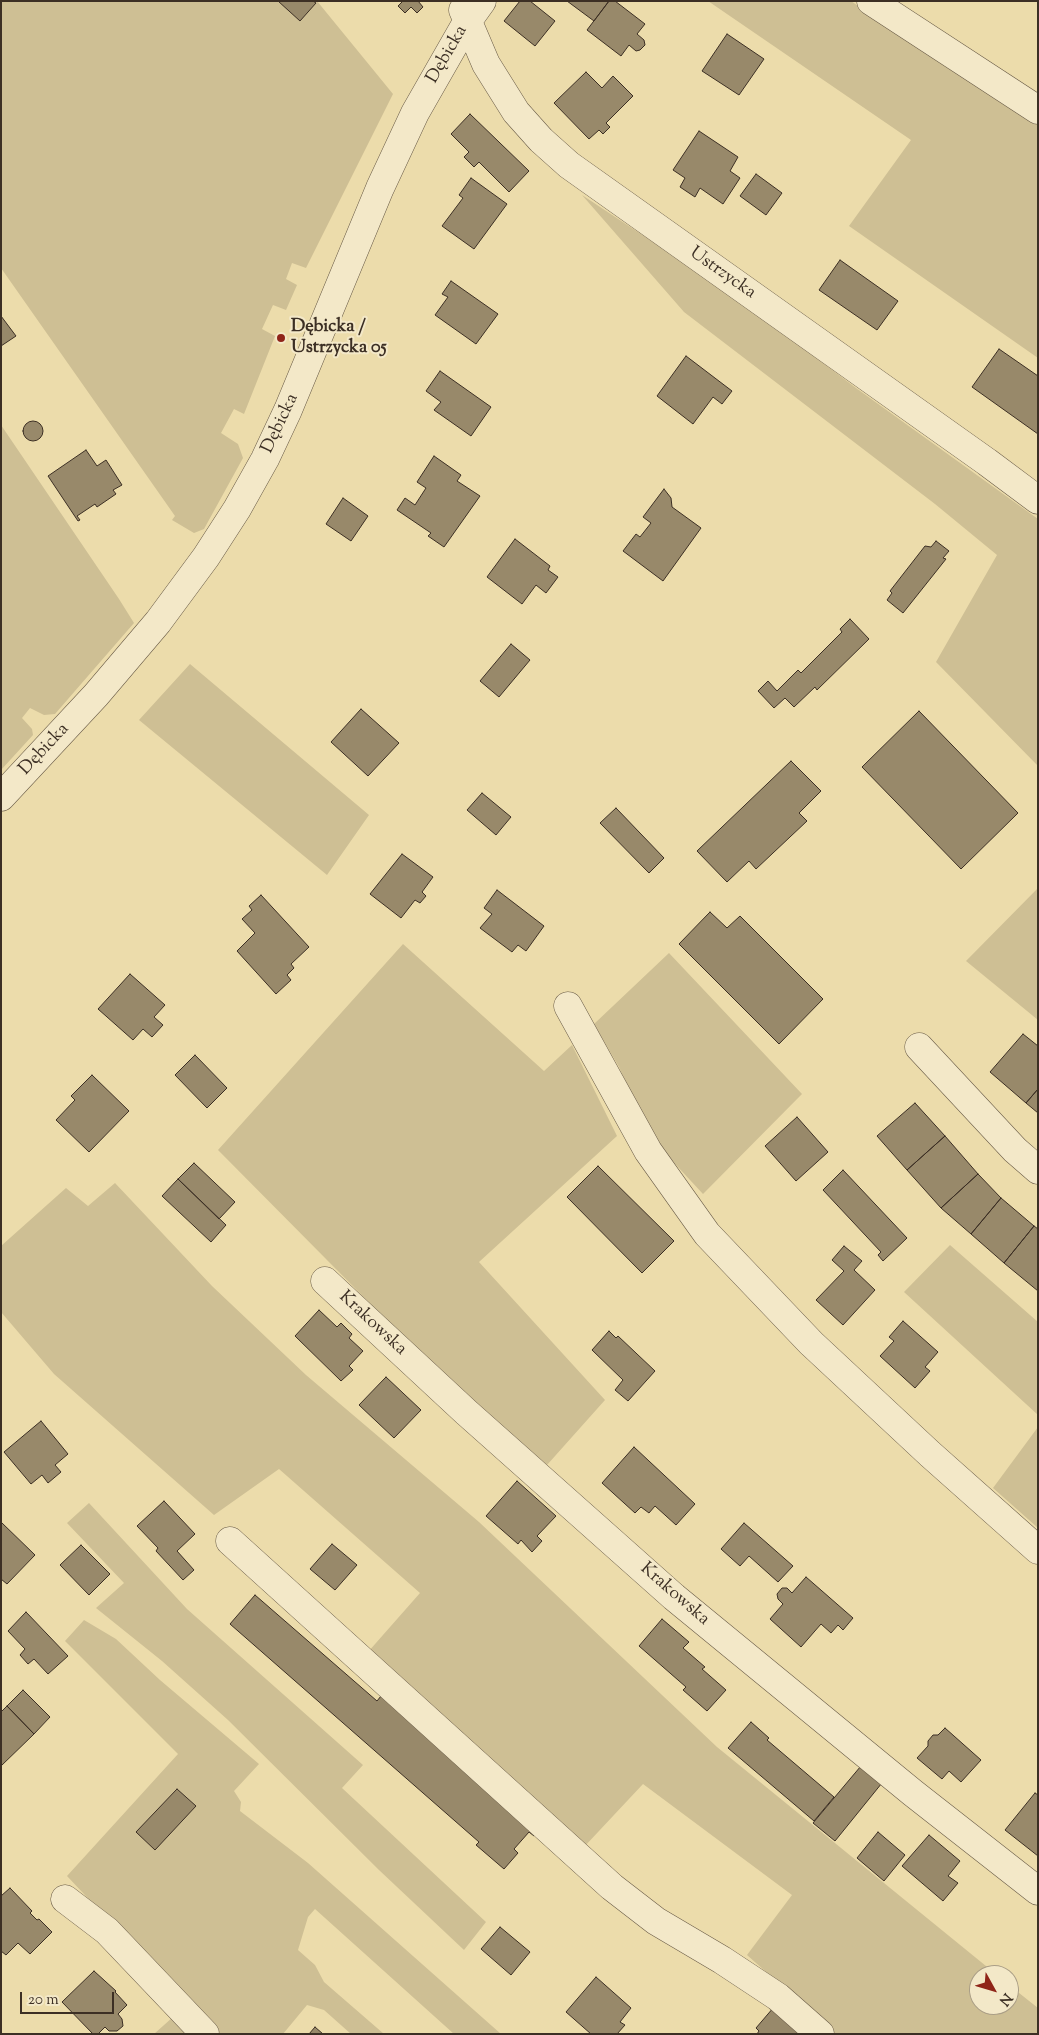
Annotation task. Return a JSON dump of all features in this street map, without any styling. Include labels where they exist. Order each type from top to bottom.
[{"type":"street","points":[[871,1],[1038,110]]},
{"type":"street","name":"Ustrzycka","points":[[470,8],[486,64],[516,112],[541,140],[569,165],[1038,500]]},
{"type":"street","name":"Dębicka","points":[[1,797],[96,695],[158,622],[206,558],[236,509],[265,459],[288,410],[380,188],[402,140],[470,8]]},
{"type":"street","points":[[568,1006],[648,1151],[707,1234],[811,1343],[937,1460],[1038,1550]]},
{"type":"street","points":[[919,1047],[1015,1150],[1038,1170]]},
{"type":"street","name":"Krakowska","points":[[325,1281],[466,1412],[674,1597],[913,1793],[1038,1891]]},
{"type":"street","points":[[230,1540],[612,1887],[656,1921],[722,1960],[778,1997],[820,2034]]},
{"type":"street","points":[[65,1899],[107,1931],[205,2034]]},
{"type":"shaded area","points":[[1,1],[317,1],[393,94],[306,268],[292,263],[286,279],[297,285],[286,310],[273,305],[262,329],[275,336],[244,414],[234,409],[221,433],[238,444],[243,458],[204,529],[194,533],[172,520],[175,516],[1,268]]},
{"type":"shaded area","points":[[708,1],[851,1],[946,67],[1038,123],[1038,358],[849,226],[911,140]]},
{"type":"shaded area","points":[[582,195],[733,295],[856,388],[1038,519],[1038,766],[936,662],[997,555],[935,504],[684,312]]},
{"type":"shaded area","points":[[1,425],[134,623],[55,714],[44,715],[30,708],[22,718],[32,729],[33,735],[1,770]]},
{"type":"shaded area","points":[[190,664],[369,815],[327,875],[139,720]]},
{"type":"shaded area","points":[[1038,888],[1038,1020],[966,961]]},
{"type":"shaded area","points":[[403,944],[544,1071],[572,1045],[617,1136],[479,1262],[605,1400],[547,1465],[436,1370],[218,1150]]},
{"type":"shaded area","points":[[669,953],[802,1094],[703,1194],[652,1139],[619,1067],[594,1024]]},
{"type":"shaded area","points":[[115,1183],[212,1286],[306,1375],[479,1522],[717,1747],[985,1965],[969,1965],[969,2015],[1019,2015],[1019,1993],[1038,2008],[1038,2034],[836,2034],[747,1955],[792,1895],[643,1784],[584,1847],[368,1652],[420,1593],[279,1469],[214,1515],[54,1374],[1,1312],[1,1246],[66,1188],[88,1206]]},
{"type":"shaded area","points":[[950,1245],[1038,1322],[1038,1415],[904,1292]]},
{"type":"shaded area","points":[[1038,1427],[1038,1528],[993,1488]]},
{"type":"shaded area","points":[[89,1503],[187,1609],[363,1765],[342,1788],[486,1922],[464,1950],[379,1870],[228,1720],[162,1661],[96,1608],[124,1583],[67,1523]]},
{"type":"shaded area","points":[[84,1620],[116,1639],[160,1680],[259,1764],[234,1791],[241,1802],[240,1811],[308,1863],[501,2034],[454,2034],[315,1909],[308,1917],[298,1950],[315,1965],[324,1982],[384,2034],[351,2034],[324,2010],[307,2005],[283,2034],[221,2034],[164,1979],[67,1876],[178,1754],[65,1641]]},
{"type":"shaded area","points":[[173,2017],[190,2034],[154,2034]]},
{"type":"building","points":[[278,1],[313,1],[316,3],[300,21]]},
{"type":"building","points":[[403,1],[418,1],[423,7],[417,13],[411,7],[405,13],[398,6]]},
{"type":"building","points":[[520,1],[530,1],[555,21],[535,46],[504,21]]},
{"type":"building","points":[[567,1],[609,1],[594,21]]},
{"type":"building","points":[[609,1],[615,1],[645,24],[637,34],[644,40],[645,45],[640,50],[636,51],[629,45],[621,56],[587,30]]},
{"type":"building","points":[[727,34],[764,59],[739,95],[702,71]]},
{"type":"building","points":[[586,72],[602,88],[613,76],[633,96],[606,123],[610,127],[603,134],[599,130],[589,139],[554,103]]},
{"type":"building","points":[[470,114],[529,171],[509,192],[479,162],[474,167],[464,157],[469,152],[451,134]]},
{"type":"building","points":[[699,131],[738,157],[730,171],[740,178],[723,204],[700,188],[695,197],[680,187],[685,178],[673,170]]},
{"type":"building","points":[[756,174],[782,193],[766,215],[740,196]]},
{"type":"building","points":[[471,178],[507,204],[474,249],[442,226],[463,198],[459,195]]},
{"type":"building","points":[[840,260],[898,301],[877,330],[819,290]]},
{"type":"building","points":[[451,281],[498,314],[476,344],[435,315],[448,297],[442,294]]},
{"type":"building","points":[[1,316],[16,336],[1,346]]},
{"type":"building","points":[[999,349],[1038,376],[1038,434],[972,387]]},
{"type":"building","points":[[686,356],[732,391],[722,404],[713,397],[693,424],[657,396]]},
{"type":"building","points":[[440,371],[491,407],[471,436],[434,410],[441,402],[426,391]]},
{"type":"building","points":[[33,421],[40,424],[43,431],[40,438],[33,441],[26,438],[23,431],[26,424]]},
{"type":"building","points":[[86,450],[97,466],[106,460],[122,485],[113,490],[116,494],[97,507],[95,504],[77,516],[80,520],[78,521],[48,476]]},
{"type":"building","points":[[434,456],[461,475],[457,481],[480,496],[444,547],[428,536],[431,533],[397,510],[405,498],[415,505],[426,488],[417,482]]},
{"type":"building","points":[[664,489],[671,498],[672,507],[701,528],[663,581],[623,551],[636,534],[640,537],[651,523],[643,517]]},
{"type":"building","points":[[343,498],[368,516],[351,541],[326,524]]},
{"type":"building","points":[[515,539],[550,566],[548,570],[558,577],[546,593],[536,585],[522,604],[487,577]]},
{"type":"building","points":[[936,541],[949,551],[943,558],[946,559],[903,613],[887,600],[892,593],[890,591],[925,546],[931,547]]},
{"type":"building","points":[[850,619],[869,639],[817,690],[815,687],[794,707],[785,698],[774,708],[758,691],[768,681],[777,691],[798,670],[801,673],[842,632],[840,629]]},
{"type":"building","points":[[511,644],[530,660],[499,697],[480,681]]},
{"type":"building","points":[[361,709],[399,743],[368,776],[331,742]]},
{"type":"building","points":[[919,711],[1018,813],[961,869],[862,767]]},
{"type":"building","points":[[791,761],[821,791],[799,813],[807,821],[756,869],[749,861],[727,882],[697,851]]},
{"type":"building","points":[[482,793],[511,817],[496,835],[467,810]]},
{"type":"building","points":[[616,808],[664,858],[649,873],[600,823]]},
{"type":"building","points":[[402,854],[433,877],[422,892],[426,896],[420,903],[415,900],[401,918],[370,894]]},
{"type":"building","points":[[497,890],[544,926],[526,951],[518,945],[512,952],[480,928],[492,914],[484,908]]},
{"type":"building","points":[[261,895],[309,947],[291,964],[294,968],[287,975],[291,980],[276,994],[237,951],[255,933],[242,919],[252,910],[249,906]]},
{"type":"building","points":[[710,912],[727,928],[740,916],[823,999],[779,1044],[679,944]]},
{"type":"building","points":[[130,974],[165,1005],[154,1017],[163,1025],[152,1037],[143,1029],[133,1040],[98,1009]]},
{"type":"building","points":[[1023,1034],[1038,1046],[1038,1089],[1026,1103],[990,1072]]},
{"type":"building","points":[[195,1055],[227,1088],[207,1108],[175,1075]]},
{"type":"building","points":[[92,1075],[129,1111],[89,1152],[56,1120],[75,1100],[71,1096]]},
{"type":"building","points":[[1038,1089],[1038,1113],[1026,1103]]},
{"type":"building","points":[[915,1103],[945,1136],[907,1170],[877,1136]]},
{"type":"building","points":[[797,1117],[828,1152],[796,1181],[765,1146]]},
{"type":"building","points":[[945,1136],[978,1174],[941,1208],[907,1170]]},
{"type":"building","points":[[194,1163],[235,1202],[219,1219],[178,1179]]},
{"type":"building","points":[[598,1166],[674,1241],[642,1273],[567,1197]]},
{"type":"building","points":[[843,1170],[907,1238],[883,1261],[878,1255],[881,1252],[823,1190]]},
{"type":"building","points":[[978,1174],[1001,1198],[971,1234],[941,1208]]},
{"type":"building","points":[[178,1179],[226,1225],[211,1242],[162,1196]]},
{"type":"building","points":[[1001,1198],[1034,1226],[1004,1263],[971,1234]]},
{"type":"building","points":[[1034,1226],[1038,1229],[1038,1291],[1004,1263]]},
{"type":"building","points":[[844,1246],[862,1261],[854,1270],[875,1290],[843,1325],[816,1300],[844,1271],[832,1260]]},
{"type":"building","points":[[319,1310],[337,1327],[341,1323],[352,1334],[349,1338],[363,1351],[349,1366],[353,1370],[341,1381],[295,1336]]},
{"type":"building","points":[[903,1321],[938,1352],[925,1367],[930,1371],[915,1388],[880,1356],[894,1341],[889,1337]]},
{"type":"building","points":[[609,1331],[616,1338],[618,1336],[655,1371],[628,1401],[615,1390],[623,1380],[592,1350]]},
{"type":"building","points":[[386,1377],[421,1410],[394,1438],[359,1405]]},
{"type":"building","points":[[41,1421],[68,1454],[55,1465],[61,1472],[48,1483],[42,1475],[31,1484],[4,1452]]},
{"type":"building","points":[[634,1447],[695,1504],[676,1525],[655,1506],[649,1513],[641,1507],[635,1513],[602,1483]]},
{"type":"building","points":[[517,1481],[556,1516],[537,1536],[542,1541],[532,1552],[521,1540],[518,1544],[486,1516]]},
{"type":"building","points":[[164,1501],[195,1534],[177,1551],[194,1570],[183,1580],[156,1551],[158,1548],[137,1526]]},
{"type":"building","points":[[1,1522],[35,1555],[7,1584],[1,1579]]},
{"type":"building","points":[[744,1523],[793,1566],[778,1582],[749,1556],[740,1566],[721,1549]]},
{"type":"building","points":[[332,1544],[357,1565],[335,1590],[310,1569]]},
{"type":"building","points":[[81,1545],[110,1574],[89,1595],[60,1565]]},
{"type":"building","points":[[806,1577],[853,1618],[843,1630],[838,1625],[831,1633],[821,1624],[801,1647],[770,1619],[783,1604],[778,1599],[777,1594],[782,1588],[787,1588],[792,1593]]},
{"type":"building","points":[[255,1595],[377,1701],[381,1696],[537,1832],[534,1836],[529,1832],[514,1849],[518,1853],[504,1869],[476,1845],[479,1842],[230,1624]]},
{"type":"building","points":[[26,1612],[68,1656],[48,1674],[34,1659],[28,1664],[20,1655],[25,1649],[8,1631]]},
{"type":"building","points":[[662,1619],[689,1642],[683,1648],[705,1667],[702,1669],[726,1690],[707,1711],[683,1690],[686,1687],[639,1646]]},
{"type":"building","points":[[23,1690],[50,1717],[34,1734],[7,1706]]},
{"type":"building","points":[[7,1706],[34,1734],[1,1766],[1,1712]]},
{"type":"building","points":[[751,1722],[769,1738],[767,1740],[834,1797],[814,1821],[728,1748]]},
{"type":"building","points":[[945,1728],[981,1760],[961,1782],[949,1771],[942,1779],[917,1758],[928,1746],[928,1741],[933,1735],[938,1735]]},
{"type":"building","points":[[866,1760],[886,1778],[835,1841],[813,1823]]},
{"type":"building","points":[[177,1789],[196,1806],[155,1850],[136,1832]]},
{"type":"building","points":[[1035,1793],[1038,1795],[1038,1856],[1005,1830]]},
{"type":"building","points":[[878,1832],[905,1855],[884,1881],[857,1858]]},
{"type":"building","points":[[929,1835],[960,1861],[948,1876],[958,1883],[943,1901],[902,1866]]},
{"type":"building","points":[[10,1888],[32,1911],[30,1913],[52,1932],[30,1954],[18,1943],[6,1955],[1,1951],[1,1896]]},
{"type":"building","points":[[500,1927],[530,1952],[511,1975],[481,1949]]},
{"type":"building","points":[[94,1971],[116,1991],[127,2005],[118,2014],[122,2019],[123,2026],[117,2031],[109,2031],[105,2027],[98,2034],[93,2034],[62,2002]]},
{"type":"building","points":[[596,1977],[631,2008],[620,2022],[625,2025],[617,2034],[591,2034],[566,2012]]},
{"type":"building","points":[[774,2007],[807,2034],[757,2034],[759,2031],[756,2028]]},
{"type":"building","points":[[315,2027],[323,2034],[309,2034]]},
{"type":"place","name":"Dębicka / Ustrzycka 05","points":[[281,338]]}]
